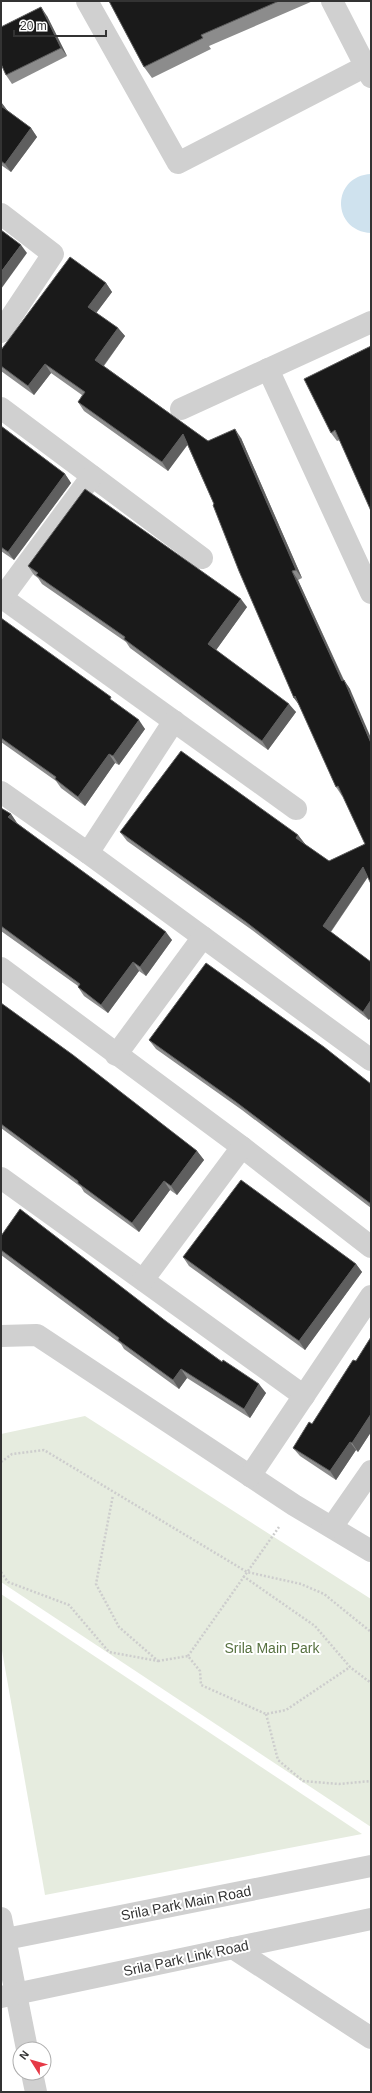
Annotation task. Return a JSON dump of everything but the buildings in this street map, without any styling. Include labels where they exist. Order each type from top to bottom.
[{"type":"street","points":[[87,1],[178,163],[368,71],[332,1]]},
{"type":"street","points":[[1,214],[53,254],[1,332]]},
{"type":"street","points":[[181,409],[371,322]]},
{"type":"street","points":[[268,369],[371,593]]},
{"type":"street","points":[[1,408],[202,558]]},
{"type":"street","points":[[92,476],[2,598],[296,809]]},
{"type":"street","points":[[88,853],[174,721]]},
{"type":"street","points":[[1,792],[88,853],[371,1060]]},
{"type":"street","points":[[116,1055],[203,937]]},
{"type":"street","points":[[1,968],[116,1055],[242,1147],[371,1247]]},
{"type":"street","points":[[143,1280],[242,1147]]},
{"type":"street","points":[[1,1178],[304,1396]]},
{"type":"street","points":[[250,1476],[371,1296]]},
{"type":"street","points":[[1,1336],[37,1335],[294,1505],[371,1551]]},
{"type":"street","points":[[332,1527],[371,1471]]},
{"type":"street","name":"Srila Park Main Road","points":[[3,1940],[371,1866]]},
{"type":"street","points":[[1,1918],[8,1996],[24,2041]]},
{"type":"street","name":"Srila Park Link Road","points":[[8,1996],[371,1919]]},
{"type":"street","points":[[233,1948],[371,2038]]},
{"type":"street","points":[[34,2081],[36,2092]]},
{"type":"path","points":[[1,1462],[12,1454],[44,1450],[247,1572],[301,1584],[324,1594],[371,1632]]},
{"type":"path","points":[[114,1495],[96,1584],[119,1626],[158,1661]]},
{"type":"path","points":[[1,1572],[8,1582],[69,1605],[109,1652],[158,1661],[188,1656],[294,1505]]},
{"type":"path","points":[[243,1576],[315,1626],[350,1667],[371,1683]]},
{"type":"path","points":[[188,1656],[200,1671],[201,1685],[266,1714],[286,1710],[350,1667]]},
{"type":"path","points":[[266,1714],[278,1760],[303,1781],[339,1784],[371,1781]]},
{"type":"green space","name":"Srila Main Park","points":[[85,1416],[371,1599],[371,1827],[1,1582],[1,1434]]},
{"type":"green space","points":[[1,1594],[362,1834],[45,1895],[1,1645]]},
{"type":"water","points":[[371,174],[371,233],[358,230],[348,223],[343,214],[341,204],[343,193],[348,184],[358,177]]}]
